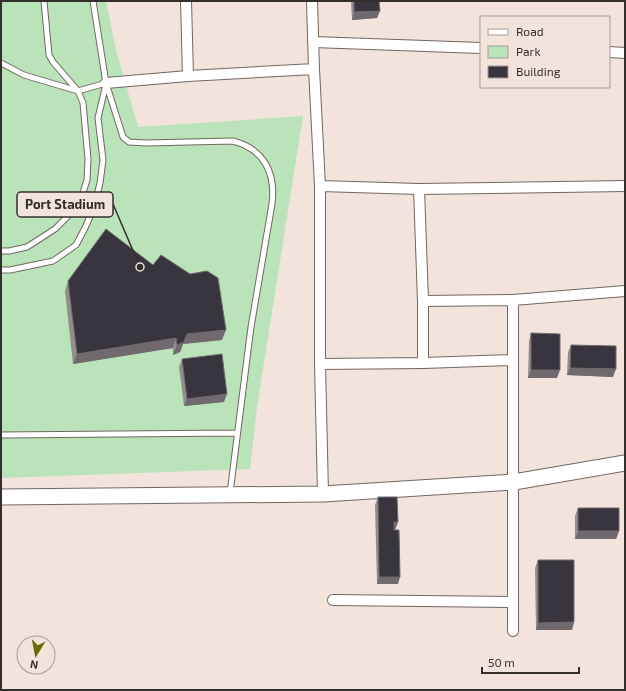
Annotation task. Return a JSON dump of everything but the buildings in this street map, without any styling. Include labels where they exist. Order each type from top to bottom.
[{"type":"main road","points":[[1,497],[323,494],[514,482],[625,463]]},
{"type":"street","points":[[186,1],[188,76]]},
{"type":"street","points":[[312,1],[320,186],[320,364],[323,494]]},
{"type":"street","points":[[313,42],[480,48]]},
{"type":"street","points":[[610,52],[625,53]]},
{"type":"street","points":[[106,83],[188,76],[314,69]]},
{"type":"street","points":[[320,186],[419,190],[625,186]]},
{"type":"street","points":[[419,190],[423,301],[423,363]]},
{"type":"street","points":[[423,301],[513,300],[625,291]]},
{"type":"street","points":[[513,300],[513,632]]},
{"type":"street","points":[[320,364],[513,360]]},
{"type":"street","points":[[333,600],[513,602]]},
{"type":"lane","points":[[1,251],[9,251],[27,247],[55,229],[79,205],[87,180],[88,159],[83,103],[78,91],[53,62],[50,55],[44,1]]},
{"type":"lane","points":[[93,1],[106,83],[123,137],[129,142],[233,141],[256,150],[269,170],[273,186],[272,204],[251,327],[229,494]]},
{"type":"lane","points":[[1,63],[24,75],[78,91],[106,83]]},
{"type":"lane","points":[[1,270],[10,270],[53,261],[76,245],[86,228],[94,207],[100,183],[103,160],[98,118],[106,83]]},
{"type":"lane","points":[[1,435],[237,433]]},
{"type":"green space","points":[[1,1],[106,1],[116,50],[138,127],[303,116],[257,407],[250,469],[1,478]]},
{"type":"place","name":"Port Stadium","points":[[140,267]]}]
